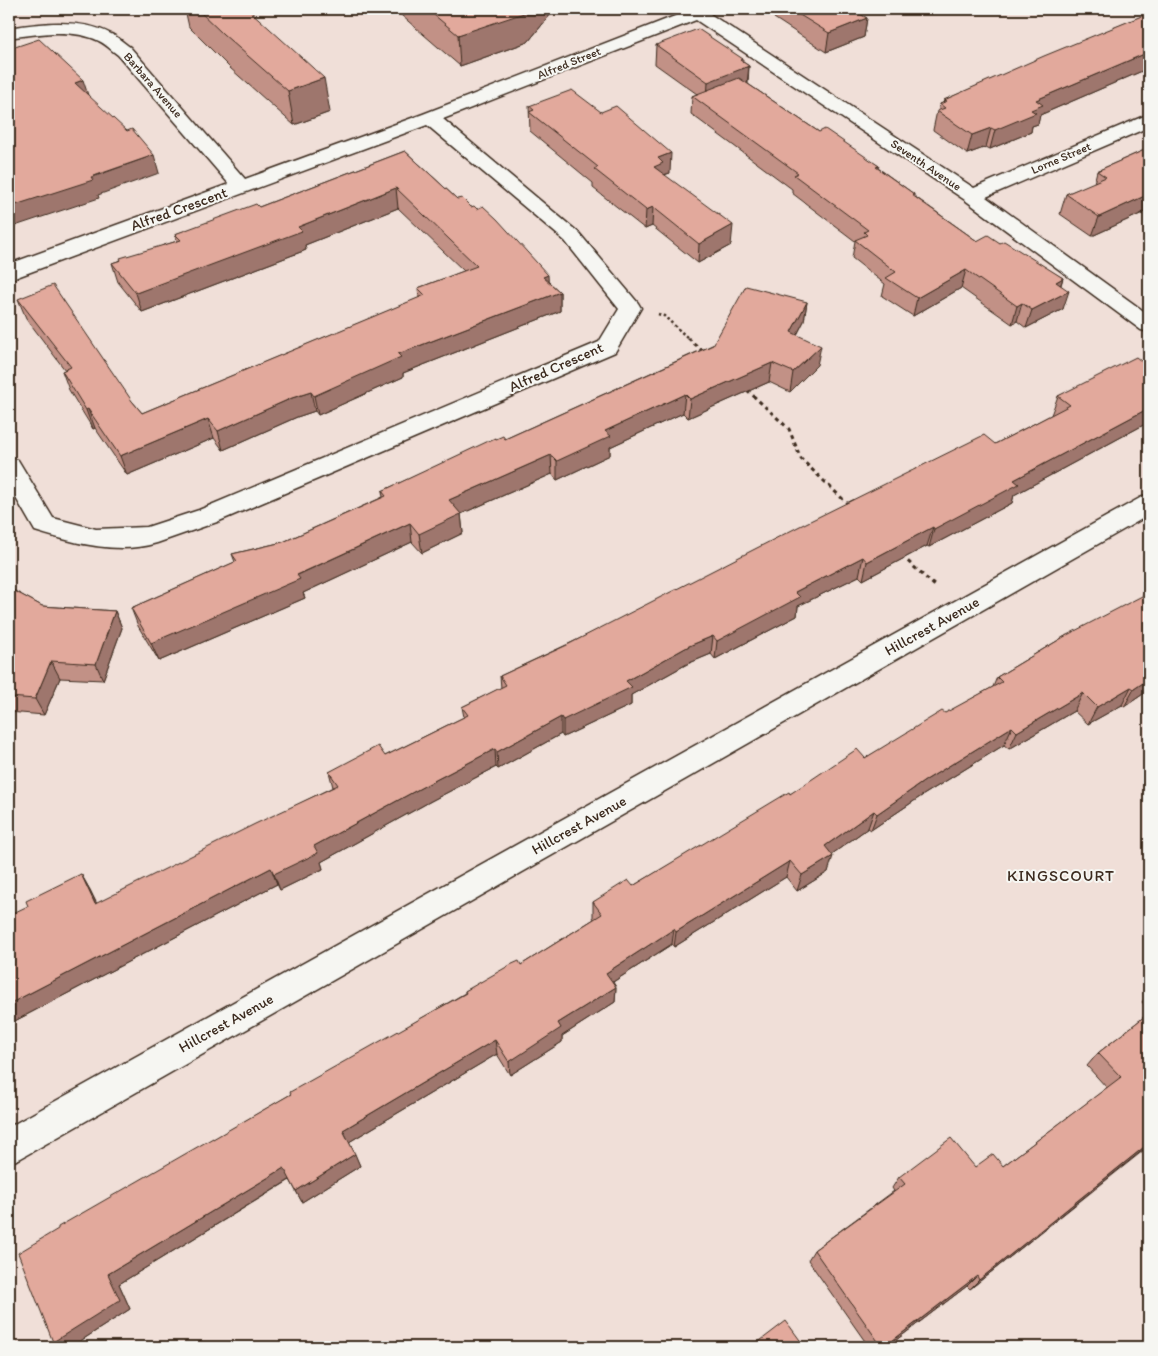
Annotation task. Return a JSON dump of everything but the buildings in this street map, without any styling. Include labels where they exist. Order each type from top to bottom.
[{"type":"street","name":"Alfred Street","points":[[430,118],[702,11]]},
{"type":"street","name":"Seventh Avenue","points":[[702,11],[972,196],[1149,325]]},
{"type":"street","name":"Barbara Avenue","points":[[9,33],[35,29],[69,28],[103,36],[124,51],[241,186]]},
{"type":"street","name":"Alfred Crescent","points":[[9,273],[16,268],[430,118]]},
{"type":"street","points":[[430,118],[572,236],[630,308]]},
{"type":"street","name":"Lorne Street","points":[[972,196],[1149,120]]},
{"type":"street","name":"Alfred Crescent","points":[[9,466],[44,525],[96,538],[148,536],[208,516],[608,347],[630,308]]},
{"type":"street","name":"Hillcrest Avenue","points":[[9,1146],[1149,504]]},
{"type":"path","points":[[630,308],[664,316],[708,356]]},
{"type":"path","points":[[745,389],[789,429],[801,459],[850,506]]},
{"type":"path","points":[[899,552],[960,610]]},
{"type":"district","name":"KINGSCOURT","points":[[1061,875]]}]
